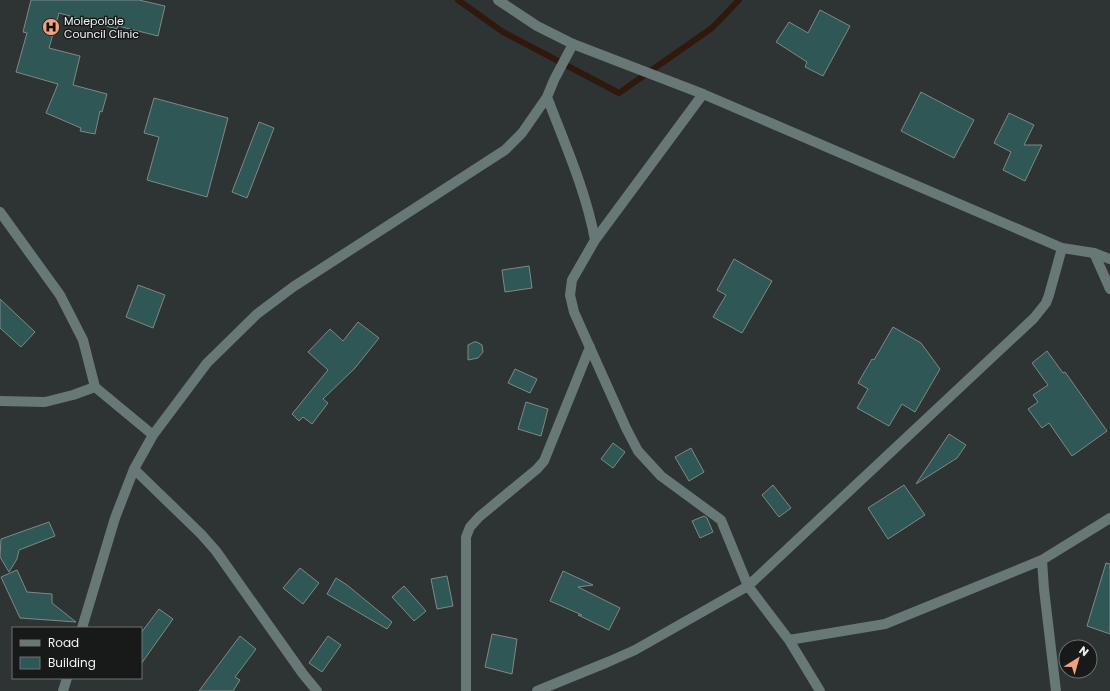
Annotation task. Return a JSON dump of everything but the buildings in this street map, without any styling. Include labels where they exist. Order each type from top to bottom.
[{"type":"street","points":[[498,0],[537,26],[573,44],[703,94],[1062,248],[1094,253],[1110,259]]},
{"type":"street","points":[[82,627],[115,518],[134,469],[153,435],[207,363],[257,314],[293,286],[505,150],[522,133],[547,97],[554,80],[573,44]]},
{"type":"street","points":[[703,94],[595,240],[572,280],[570,295],[574,312],[626,428],[638,451],[661,476],[721,520],[748,586],[789,640],[820,691]]},
{"type":"street","points":[[547,97],[583,192],[589,211],[595,240]]},
{"type":"street","points":[[0,212],[60,295],[83,340],[95,387],[153,435]]},
{"type":"street","points":[[537,691],[635,650],[748,586],[1034,318],[1046,303],[1062,248]]},
{"type":"street","points":[[1094,253],[1110,289]]},
{"type":"street","points":[[466,691],[466,537],[470,527],[479,518],[537,469],[544,461],[590,347]]},
{"type":"street","points":[[0,401],[45,402],[73,395],[95,387]]},
{"type":"street","points":[[134,469],[201,534],[216,551],[303,674],[317,691]]},
{"type":"street","points":[[789,640],[885,624],[1042,560],[1110,518]]},
{"type":"street","points":[[1042,560],[1056,691]]},
{"type":"street","points":[[63,691],[67,679]]},
{"type":"waterway","points":[[458,0],[503,32],[619,93],[712,28],[739,0]]},
{"type":"place","name":"Molepolole Council Clinic","points":[[51,27]]}]
